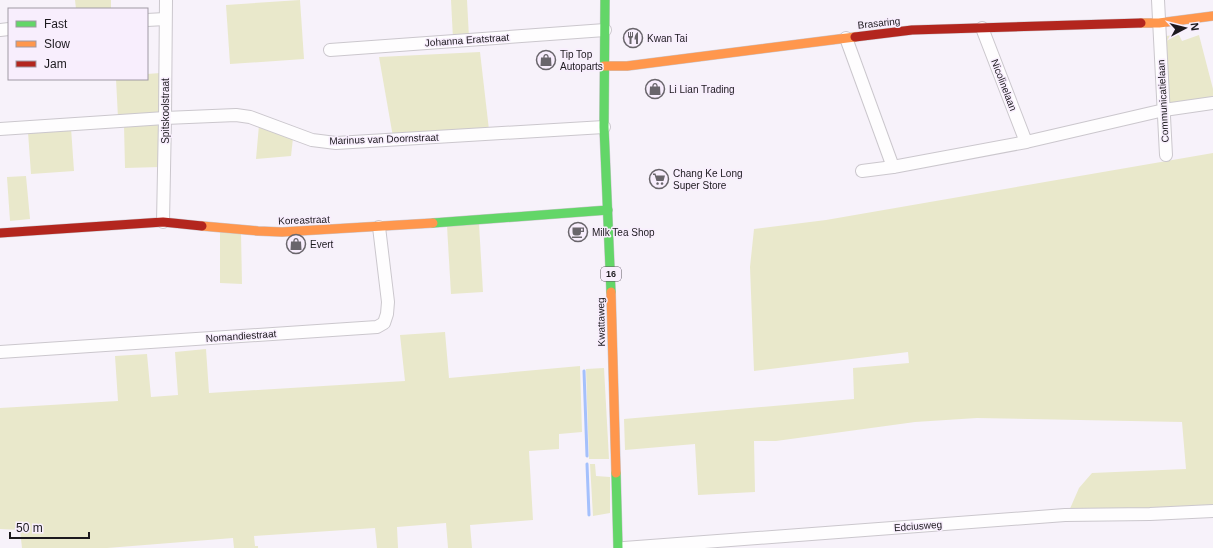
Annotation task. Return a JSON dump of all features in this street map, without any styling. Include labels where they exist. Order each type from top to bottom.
[{"type":"street","name":"Spitskoolstraat","points":[[163,222],[166,0]]},
{"type":"street","name":"Kwattaweg","points":[[605,0],[604,127],[612,308],[618,548]]},
{"type":"street","name":"Communicatielaan","points":[[1158,0],[1166,155]]},
{"type":"street","name":"Brasaring","points":[[604,66],[627,66],[912,30],[1159,23],[1213,16]]},
{"type":"street","points":[[148,20],[165,19]]},
{"type":"street","name":"Nicolinelaan","points":[[982,28],[1026,142]]},
{"type":"street","name":"Johanna Eratstraat","points":[[330,50],[605,30]]},
{"type":"street","points":[[846,38],[893,167]]},
{"type":"street","points":[[862,171],[893,167],[1026,142],[1164,110],[1213,103]]},
{"type":"street","name":"Marinus van Doornstraat","points":[[0,129],[165,118],[236,115],[250,117],[312,140],[336,143],[604,127]]},
{"type":"street","name":"Koreastraat","points":[[0,233],[163,222],[282,232],[379,228],[608,210]]},
{"type":"street","name":"Nomandiestraat","points":[[0,352],[377,327],[384,324],[388,302],[379,228]]},
{"type":"street","name":"Edciusweg","points":[[624,548],[1065,515],[1150,514],[1213,511]]},
{"type":"green space","points":[[75,0],[111,0],[111,8],[76,8]]},
{"type":"green space","points":[[300,0],[304,59],[230,64],[226,5]]},
{"type":"green space","points":[[451,0],[467,0],[469,38],[453,39]]},
{"type":"green space","points":[[1179,35],[1182,41],[1199,35],[1213,89],[1213,102],[1168,105],[1165,36]]},
{"type":"green space","points":[[480,52],[489,130],[393,137],[379,57]]},
{"type":"green space","points":[[160,73],[160,112],[118,118],[116,80],[148,80],[148,74]]},
{"type":"green space","points":[[157,124],[160,130],[160,167],[125,168],[124,125]]},
{"type":"green space","points":[[259,125],[293,138],[291,156],[256,159]]},
{"type":"green space","points":[[71,128],[74,171],[31,174],[28,132]]},
{"type":"green space","points":[[1213,153],[1213,508],[1069,511],[1079,488],[1092,473],[1186,469],[1182,422],[977,418],[915,422],[776,441],[754,441],[755,492],[698,495],[695,444],[625,450],[624,419],[854,399],[853,368],[909,363],[908,352],[754,371],[750,267],[754,229],[826,220]]},
{"type":"green space","points":[[26,176],[30,219],[10,221],[7,177]]},
{"type":"green space","points":[[479,224],[483,292],[451,294],[447,226]]},
{"type":"green space","points":[[220,231],[241,233],[242,284],[220,283]]},
{"type":"green space","points":[[445,332],[449,378],[580,366],[582,432],[559,434],[559,449],[529,451],[533,520],[470,525],[472,548],[448,548],[446,523],[397,527],[398,548],[377,548],[375,528],[254,536],[255,546],[258,546],[258,548],[234,548],[233,538],[107,548],[22,548],[20,530],[0,529],[0,408],[118,401],[115,356],[147,354],[151,397],[178,395],[175,352],[206,349],[209,393],[405,381],[400,335]]},
{"type":"green space","points":[[604,368],[609,459],[589,459],[586,369]]},
{"type":"green space","points":[[590,464],[595,464],[596,476],[610,477],[610,513],[593,516]]},
{"type":"waterway","points":[[584,371],[587,456]]},
{"type":"waterway","points":[[587,464],[589,515]]},
{"type":"traffic: fast","points":[[605,0],[604,127],[611,292]]},
{"type":"traffic: fast","points":[[433,223],[608,210]]},
{"type":"traffic: fast","points":[[616,473],[618,548]]},
{"type":"traffic: slow","points":[[1141,23],[1159,23],[1213,16]]},
{"type":"traffic: slow","points":[[604,66],[627,66],[855,37]]},
{"type":"traffic: slow","points":[[202,226],[282,232],[433,223]]},
{"type":"traffic: slow","points":[[611,292],[616,473]]},
{"type":"traffic: jam","points":[[855,37],[912,30],[1141,23]]},
{"type":"traffic: jam","points":[[0,233],[163,222],[202,226]]},
{"type":"place","name":"Kwan Tai","points":[[633,38]]},
{"type":"place","name":"Tip Top Autoparts","points":[[546,60]]},
{"type":"place","name":"Li Lian Trading","points":[[655,89]]},
{"type":"place","name":"Chang Ke Long Super Store","points":[[659,179]]},
{"type":"place","name":"Milk Tea Shop","points":[[578,232]]},
{"type":"place","name":"Evert","points":[[296,244]]}]
